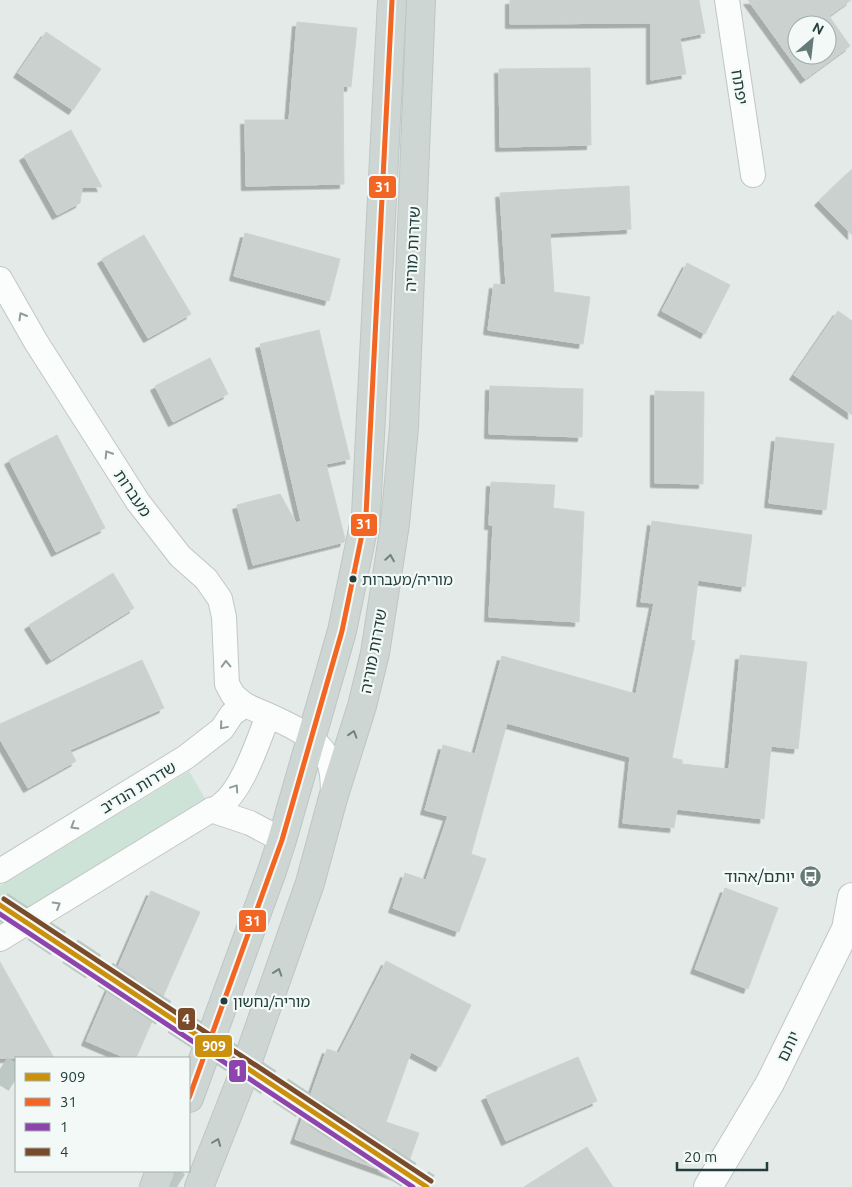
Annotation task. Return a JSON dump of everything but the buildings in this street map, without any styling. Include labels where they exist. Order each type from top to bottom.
[{"type":"main road","name":"שדרות מוריה","points":[[190,1095],[282,840],[342,631],[366,515],[392,0]]},
{"type":"main road","name":"שדרות מוריה","points":[[199,1187],[240,1083],[310,883],[332,798],[362,706],[375,653],[395,524],[404,417],[421,0]]},
{"type":"main road","points":[[154,1187],[160,1172]]},
{"type":"street","name":"יפתח","points":[[726,0],[753,175]]},
{"type":"street","name":"מעברות","points":[[0,279],[36,342],[138,502],[180,556],[206,578],[220,599],[224,617],[227,684],[233,695],[245,705]]},
{"type":"street","points":[[245,705],[311,738],[321,747],[332,771],[332,798]]},
{"type":"street","name":"שדרות הנדיב","points":[[0,871],[186,757],[222,729],[232,714],[245,705]]},
{"type":"street","points":[[0,939],[221,805],[236,788],[248,765],[268,716]]},
{"type":"street","points":[[211,810],[250,824],[282,840]]},
{"type":"street","name":"יותם","points":[[708,1187],[774,1076],[846,929],[852,897]]},
{"type":"green space","points":[[189,771],[207,802],[0,927],[0,886]]},
{"type":"tunnel","points":[[0,905],[427,1187]]},
{"type":"tunnel","points":[[0,1069],[15,1078]]},
{"type":"tunnel","points":[[156,1172],[179,1187]]},
{"type":"transit line","name":"31","points":[[190,1095],[282,840],[342,631],[366,515],[392,0]]},
{"type":"transit line","name":"4","points":[[4,899],[431,1181]]},
{"type":"transit line","name":"909","points":[[0,905],[427,1187]]},
{"type":"transit line","name":"1","points":[[0,914],[413,1187]]},
{"type":"place","name":"מוריה/מעברות","points":[[353,579]]},
{"type":"place","name":"יותם/אהוד","points":[[811,876]]},
{"type":"place","name":"מוריה/נחשון","points":[[224,1001]]}]
